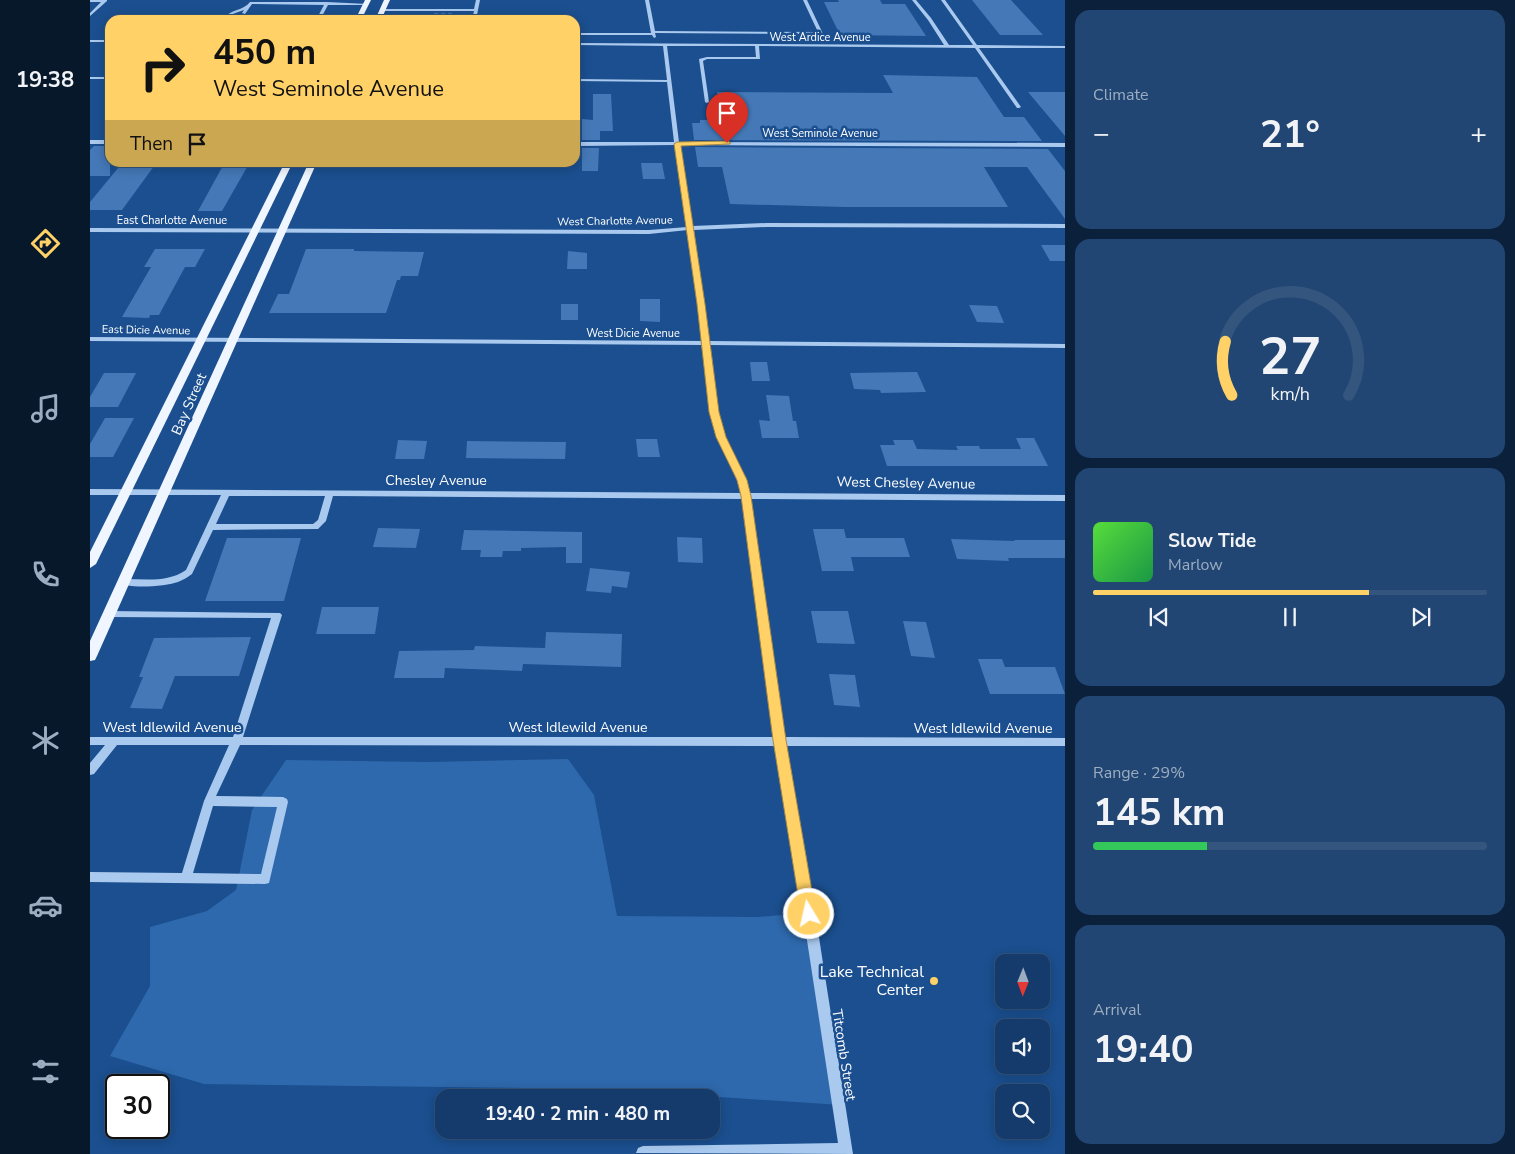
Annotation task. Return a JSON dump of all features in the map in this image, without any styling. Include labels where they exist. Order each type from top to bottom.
[{"type":"main road","points":[[380,15],[387,0]]},
{"type":"main road","points":[[360,15],[367,2]]},
{"type":"main road","name":"Bay Street","points":[[90,564],[286,167]]},
{"type":"main road","name":"Bay Street","points":[[90,656],[311,167]]},
{"type":"street","points":[[90,1],[105,0]]},
{"type":"street","points":[[90,15],[105,0]]},
{"type":"street","points":[[474,15],[478,0]]},
{"type":"street","points":[[647,0],[655,44]]},
{"type":"street","points":[[805,0],[827,46]]},
{"type":"street","points":[[914,0],[930,20],[946,46]]},
{"type":"street","points":[[943,0],[1018,107]]},
{"type":"street","points":[[244,13],[251,3],[367,2]]},
{"type":"street","points":[[321,15],[327,3]]},
{"type":"street","points":[[228,15],[247,8]]},
{"type":"street","points":[[382,10],[475,10]]},
{"type":"street","points":[[426,10],[424,15],[434,15]]},
{"type":"street","points":[[580,34],[821,33]]},
{"type":"street","points":[[90,41],[105,41]]},
{"type":"street","name":"West Ardice Avenue","points":[[580,44],[1065,47]]},
{"type":"street","name":"Titcomb Street","points":[[665,44],[714,412],[721,437],[742,480],[746,496],[780,740],[800,855],[845,1152]]},
{"type":"street","points":[[707,102],[701,60],[707,58],[758,58],[757,45]]},
{"type":"street","points":[[90,78],[105,78]]},
{"type":"street","points":[[580,80],[669,81]]},
{"type":"street","points":[[90,142],[105,142]]},
{"type":"street","name":"West Seminole Avenue","points":[[580,144],[1065,144]]},
{"type":"street","name":"West Charlotte Avenue","points":[[255,230],[649,232],[767,225],[1065,226]]},
{"type":"street","name":"East Charlotte Avenue","points":[[90,230],[255,230]]},
{"type":"street","name":"East Dicie Avenue","points":[[90,339],[201,341]]},
{"type":"street","name":"West Dicie Avenue","points":[[201,341],[1065,346]]},
{"type":"street","name":"Chesley Avenue","points":[[90,492],[746,496]]},
{"type":"street","points":[[124,582],[171,582],[183,578],[190,572],[226,493]]},
{"type":"street","points":[[210,527],[315,527],[322,521],[330,493]]},
{"type":"street","name":"West Chesley Avenue","points":[[746,496],[1065,498]]},
{"type":"street","points":[[109,614],[277,616],[237,740],[209,801],[186,877]]},
{"type":"street","name":"West Idlewild Avenue","points":[[90,741],[780,740],[1065,742]]},
{"type":"street","points":[[90,771],[114,741]]},
{"type":"street","points":[[90,877],[265,879],[283,802],[209,801]]},
{"type":"street","points":[[644,1153],[845,1152]]},
{"type":"shaded area","points":[[568,759],[594,795],[617,916],[758,917],[816,912],[841,1105],[720,1097],[720,1089],[204,1084],[110,1056],[150,986],[150,927],[207,911],[236,890],[252,810],[286,760],[429,762]]},
{"type":"building","points":[[838,0],[880,0],[882,4],[905,4],[926,36],[840,35],[824,2],[839,2]]},
{"type":"building","points":[[972,0],[1011,0],[1043,35],[1000,35]]},
{"type":"building","points":[[883,75],[977,77],[1004,117],[1024,117],[1042,141],[694,140],[692,123],[700,123],[700,120],[723,120],[717,92],[893,93]]},
{"type":"building","points":[[1028,92],[1065,92],[1065,136]]},
{"type":"building","points":[[593,94],[611,94],[613,131],[600,131],[600,140],[582,140],[582,119],[593,120]]},
{"type":"building","points":[[94,146],[105,146],[105,167],[110,167],[110,176],[90,176],[90,150]]},
{"type":"building","points":[[695,147],[1048,149],[1065,171],[1065,219],[1027,167],[984,167],[1008,207],[844,207],[730,204],[722,167],[698,167]]},
{"type":"building","points":[[582,148],[599,148],[598,171],[582,171]]},
{"type":"building","points":[[641,163],[662,163],[665,179],[643,179]]},
{"type":"building","points":[[119,167],[153,167],[122,210],[90,210],[90,202]]},
{"type":"building","points":[[222,167],[247,167],[222,211],[198,211]]},
{"type":"building","points":[[1041,245],[1065,245],[1065,261],[1050,261]]},
{"type":"building","points":[[155,249],[205,249],[195,267],[185,267],[159,315],[150,315],[149,318],[122,317],[151,267],[144,267]]},
{"type":"building","points":[[306,249],[424,252],[418,276],[401,276],[400,280],[397,280],[386,313],[269,313],[278,294],[289,294]]},
{"type":"building","points":[[568,251],[587,253],[587,269],[567,269]]},
{"type":"building","points":[[640,299],[660,299],[660,322],[640,321]]},
{"type":"building","points":[[561,304],[578,304],[578,320],[561,320]]},
{"type":"building","points":[[969,305],[997,306],[1004,323],[977,322]]},
{"type":"building","points":[[750,362],[767,362],[770,381],[752,381]]},
{"type":"building","points":[[917,372],[926,392],[881,393],[880,390],[854,389],[850,373]]},
{"type":"building","points":[[104,373],[136,373],[118,407],[90,407],[90,397]]},
{"type":"building","points":[[766,395],[789,396],[793,421],[796,421],[799,438],[762,438],[759,420],[770,421]]},
{"type":"building","points":[[105,418],[134,418],[113,457],[90,457],[90,444]]},
{"type":"building","points":[[1016,438],[1034,438],[1048,466],[887,466],[880,445],[895,445],[893,440],[913,440],[917,449],[958,450],[956,446],[979,446],[980,449],[1021,449]]},
{"type":"building","points":[[636,439],[657,439],[660,457],[638,457]]},
{"type":"building","points":[[398,440],[427,441],[424,459],[395,459]]},
{"type":"building","points":[[467,441],[566,442],[565,459],[466,458]]},
{"type":"building","points":[[378,528],[420,529],[416,548],[373,547]]},
{"type":"building","points":[[813,529],[844,529],[846,538],[904,538],[910,557],[851,557],[854,571],[822,571]]},
{"type":"building","points":[[464,530],[582,532],[582,563],[566,563],[566,547],[521,548],[521,551],[503,551],[502,557],[480,557],[481,550],[461,550]]},
{"type":"building","points":[[677,537],[702,538],[703,563],[678,562]]},
{"type":"building","points":[[227,538],[301,538],[284,601],[205,601]]},
{"type":"building","points":[[951,539],[1065,540],[1065,558],[1008,558],[1009,561],[957,559]]},
{"type":"building","points":[[590,568],[630,572],[627,588],[612,586],[611,593],[586,591]]},
{"type":"building","points":[[322,607],[379,607],[375,634],[316,634]]},
{"type":"building","points":[[811,611],[848,611],[855,644],[817,643]]},
{"type":"building","points":[[903,621],[926,622],[935,658],[911,656]]},
{"type":"building","points":[[546,632],[622,634],[621,667],[523,664],[522,671],[445,668],[444,678],[394,678],[399,651],[474,650],[475,646],[545,648]]},
{"type":"building","points":[[251,637],[239,676],[175,676],[162,709],[130,708],[143,677],[139,677],[154,638]]},
{"type":"building","points":[[978,659],[1002,659],[1005,667],[1055,667],[1065,694],[990,694]]},
{"type":"building","points":[[829,674],[855,675],[860,707],[834,705]]},
{"type":"tunnel","points":[[434,15],[452,15]]},
{"type":"place","name":"Lake Technical Center","points":[[934,981]]},
{"type":"route","points":[[727,143],[677,144],[686,214],[693,245],[714,412],[721,437],[742,480],[746,496],[780,740],[809,914]]}]
